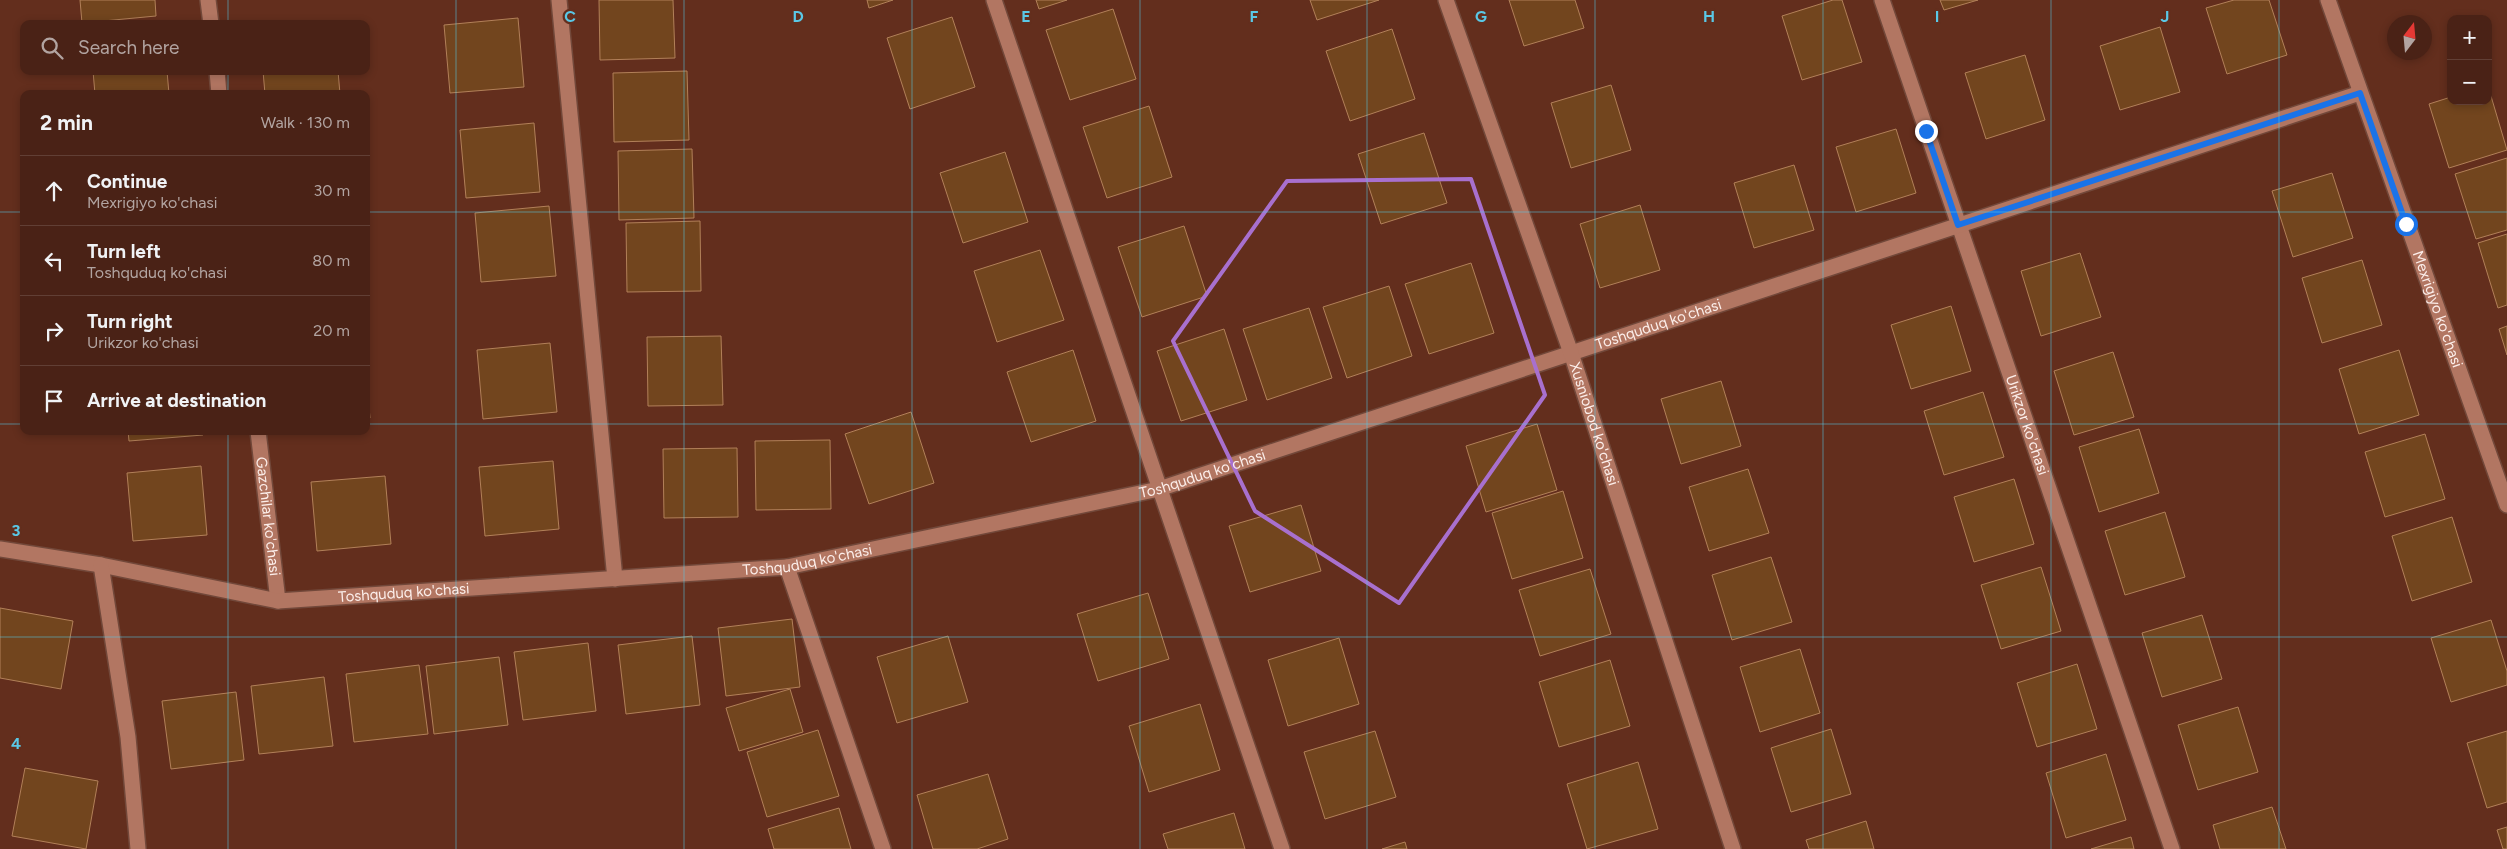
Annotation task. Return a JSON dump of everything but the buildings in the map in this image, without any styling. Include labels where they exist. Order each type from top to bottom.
[{"type":"street","points":[[208,0],[210,20]]},
{"type":"street","points":[[559,0],[615,579]]},
{"type":"street","points":[[994,0],[1282,849]]},
{"type":"street","name":"Xusniobod ko'chasi","points":[[1446,0],[1571,353],[1733,849]]},
{"type":"street","name":"Urikzor ko'chasi","points":[[1882,0],[2172,849]]},
{"type":"street","name":"Mexrigiyo ko'chasi","points":[[2328,0],[2507,505]]},
{"type":"street","points":[[217,75],[219,90]]},
{"type":"street","name":"Toshquduq ko'chasi","points":[[0,549],[101,565],[278,601],[787,567],[1159,489],[2360,93]]},
{"type":"street","name":"Gazchilar ko'chasi","points":[[258,435],[278,601]]},
{"type":"street","points":[[101,565],[128,738],[138,849]]},
{"type":"street","points":[[787,567],[883,849]]},
{"type":"highlighted area","points":[[1471,179],[1545,395],[1399,603],[1255,511],[1173,341],[1287,181]]},
{"type":"route","points":[[1926,131],[1958,225],[2360,93],[2406,224]]}]
